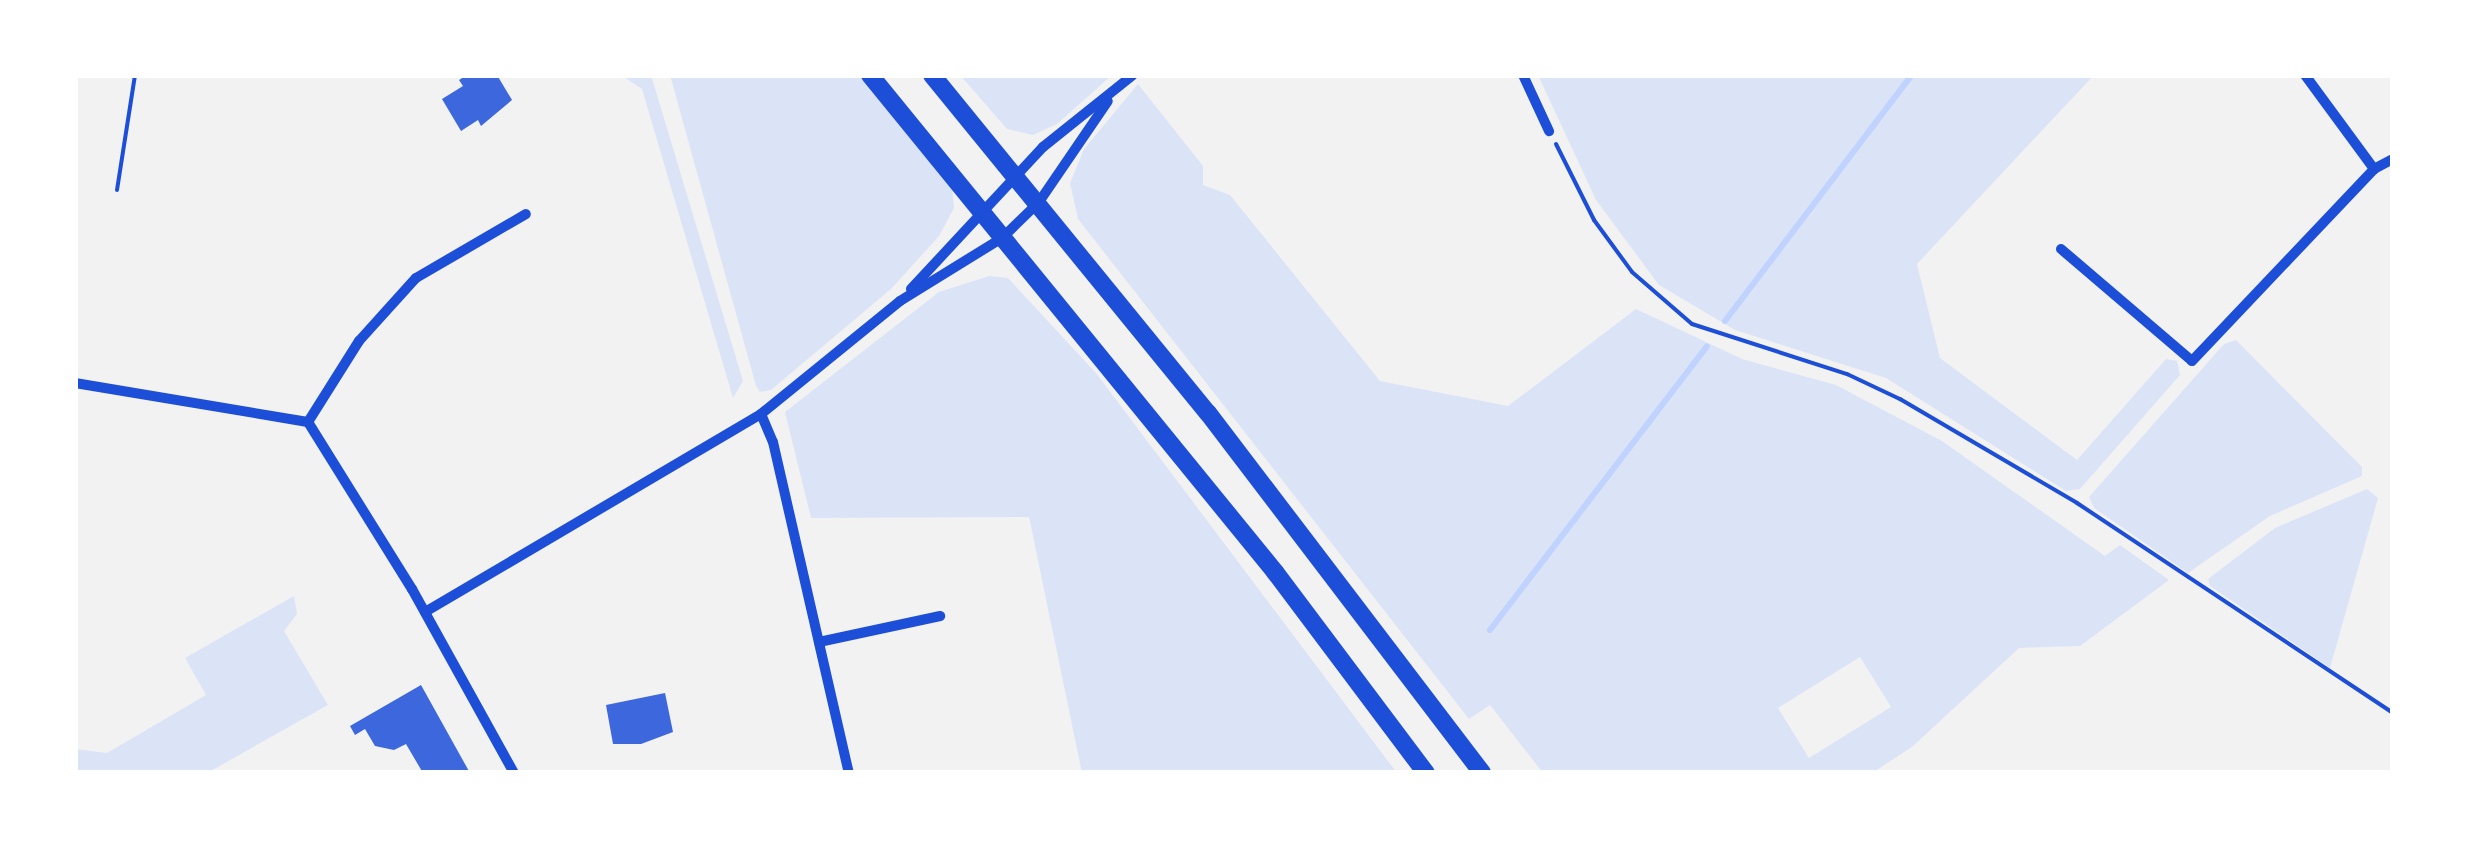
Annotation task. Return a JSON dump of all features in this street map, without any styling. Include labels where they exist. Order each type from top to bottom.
[{"type":"main road","points":[[870,75],[1275,572],[1426,773]]},
{"type":"main road","points":[[932,75],[1019,175],[1482,773]]},
{"type":"street","points":[[425,612],[761,414],[900,301],[1002,238],[1038,202],[1108,101],[1133,75]]},
{"type":"street","points":[[1523,75],[1550,131]]},
{"type":"street","points":[[2305,75],[2374,170]]},
{"type":"street","points":[[900,301],[1043,147],[1108,101]]},
{"type":"street","points":[[2061,249],[2192,361],[2374,170],[2393,159]]},
{"type":"street","points":[[308,422],[360,341],[416,278],[526,214]]},
{"type":"street","points":[[75,384],[308,422],[425,612],[514,773]]},
{"type":"street","points":[[761,414],[848,773]]},
{"type":"street","points":[[818,642],[940,616]]},
{"type":"path","points":[[117,190],[135,75]]},
{"type":"path","points":[[1550,131],[1594,220],[1632,272],[1692,324],[1847,374],[1900,399],[2077,503],[2393,713]]},
{"type":"shaded area","points":[[621,75],[651,75],[743,381],[733,398],[642,89]]},
{"type":"shaded area","points":[[670,75],[859,75],[952,186],[954,208],[939,236],[891,289],[771,390],[760,392],[756,386]]},
{"type":"shaded area","points":[[960,75],[1112,75],[1057,124],[1033,135],[1007,129]]},
{"type":"shaded area","points":[[1538,75],[2094,75],[1917,264],[1940,358],[2077,460],[2166,359],[2177,361],[2180,375],[2080,489],[2066,491],[1886,378],[1735,330],[1659,285],[1596,200]]},
{"type":"shaded area","points":[[1138,84],[1203,166],[1203,185],[1230,195],[1380,381],[1508,406],[1636,309],[1742,359],[1836,385],[1942,441],[2105,556],[2120,545],[2169,580],[2080,646],[2019,648],[1912,747],[1872,773],[1543,773],[1490,705],[1469,719],[1078,219],[1070,183],[1084,149]],"holes":[[[1860,657],[1891,707],[1809,758],[1778,708]]]},
{"type":"shaded area","points":[[989,276],[1008,278],[1096,373],[1397,773],[1082,773],[1029,517],[811,518],[785,412],[939,292]]},
{"type":"shaded area","points":[[2236,340],[2362,467],[2362,476],[2270,516],[2188,573],[2094,508],[2089,497],[2224,344]]},
{"type":"shaded area","points":[[2367,489],[2378,498],[2330,668],[2210,586],[2208,579],[2275,528]]},
{"type":"shaded area","points":[[294,596],[297,614],[284,631],[328,705],[207,773],[75,773],[75,749],[107,753],[206,695],[185,658]]},
{"type":"building","points":[[467,75],[497,75],[512,100],[481,126],[478,120],[461,131],[442,99],[463,86],[459,80]]},
{"type":"building","points":[[421,685],[470,773],[423,773],[406,744],[394,750],[375,746],[365,729],[355,735],[350,726]]},
{"type":"building","points":[[665,693],[673,732],[641,744],[613,744],[606,705]]},
{"type":"waterway","points":[[1725,321],[1912,75]]},
{"type":"waterway","points":[[1490,630],[1707,346]]}]
